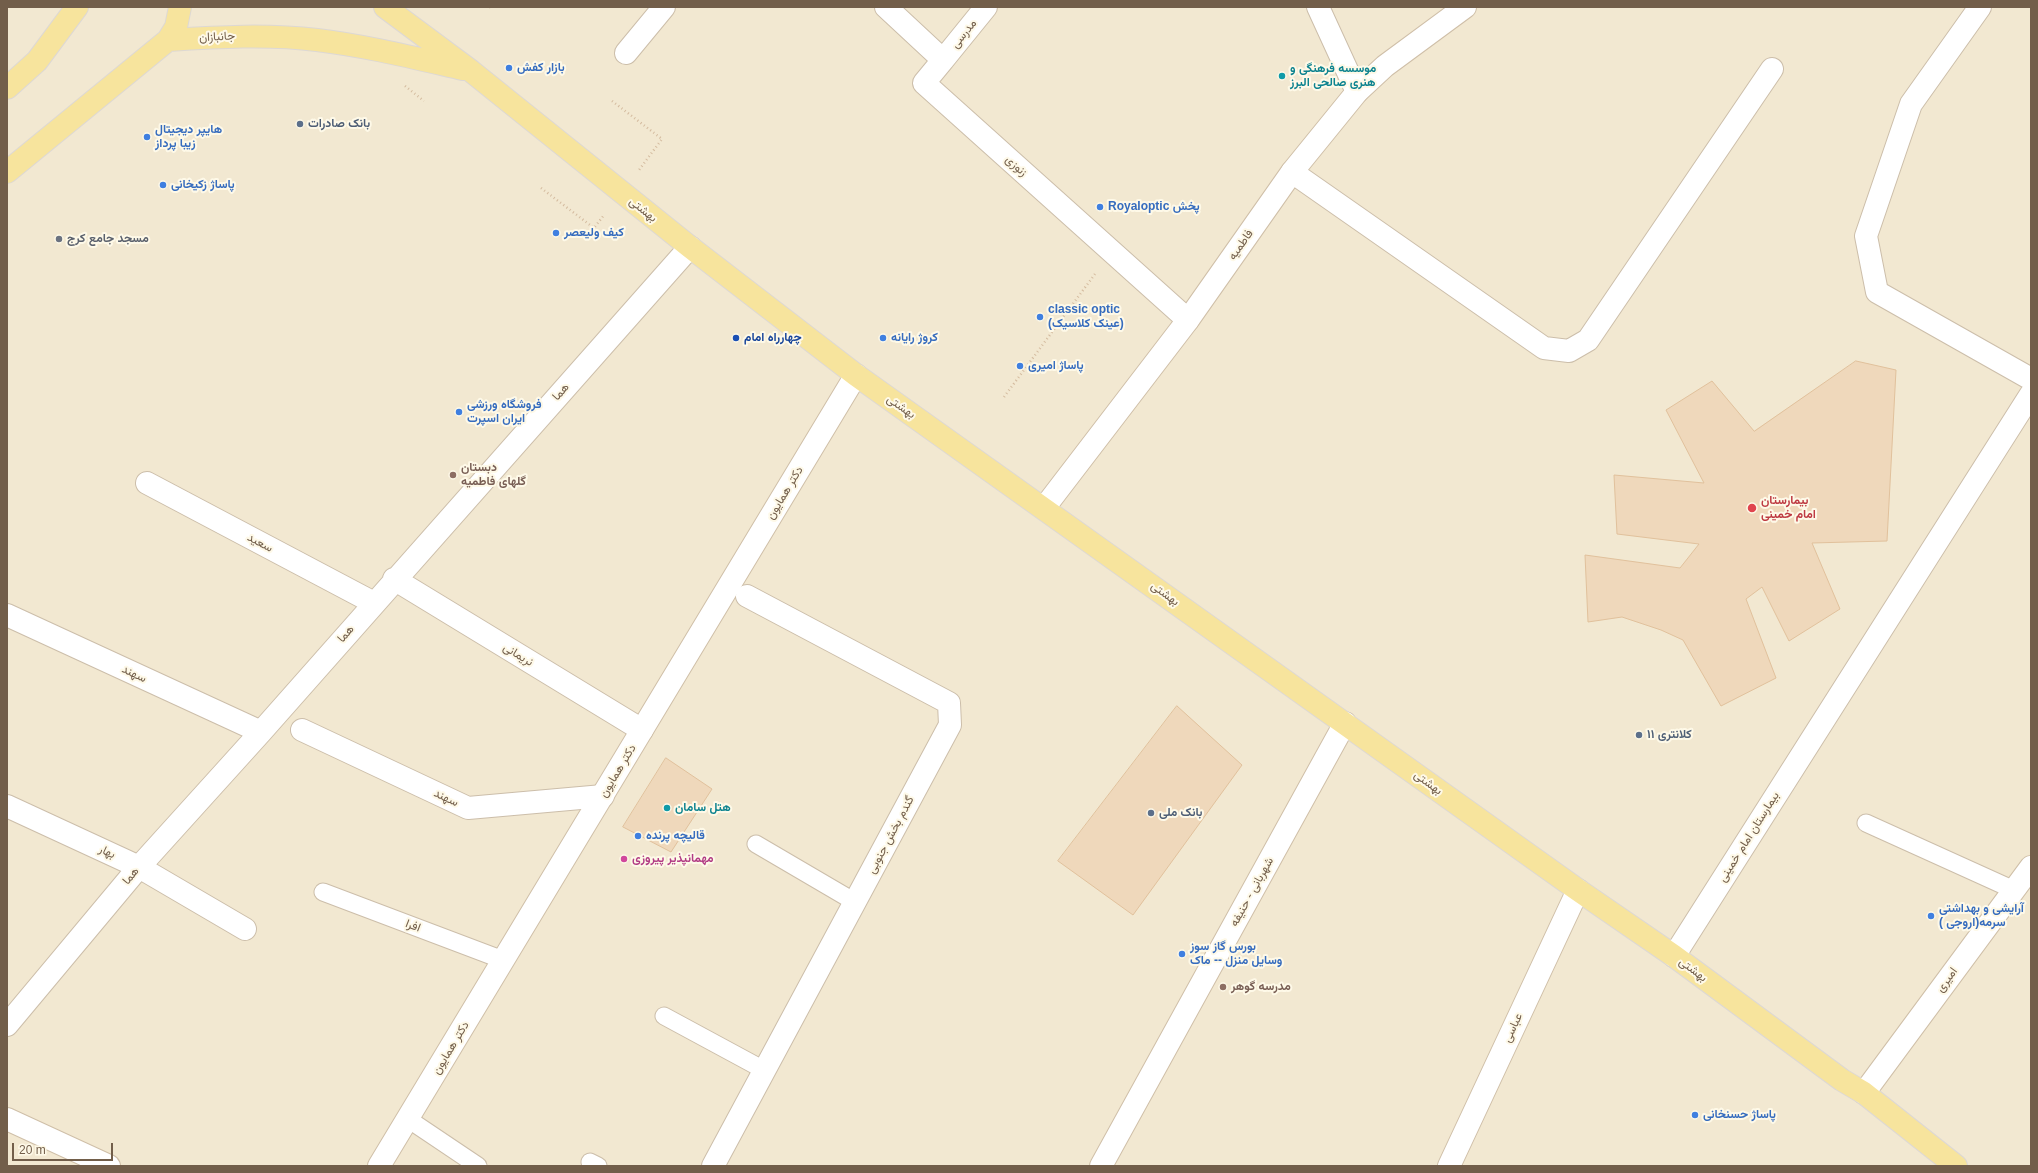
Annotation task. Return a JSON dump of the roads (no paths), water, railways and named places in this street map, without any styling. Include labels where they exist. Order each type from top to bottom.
[{"type":"main road","points":[[7,88],[37,61],[77,7]]},
{"type":"main road","points":[[7,172],[168,40],[176,27],[180,7]]},
{"type":"main road","name":"بهشتی","points":[[385,7],[471,71],[690,247],[856,375],[1578,890],[1674,956],[1842,1080],[1864,1093],[1956,1166]]},
{"type":"main road","name":"جانبازان","points":[[168,40],[240,36],[316,40],[377,49],[471,71]]},
{"type":"street","points":[[626,53],[664,7]]},
{"type":"street","points":[[886,7],[943,60]]},
{"type":"street","name":"مدرسی","points":[[943,60],[986,7]]},
{"type":"street","points":[[1318,7],[1358,92]]},
{"type":"street","name":"فاطمیه","points":[[1044,508],[1188,320],[1292,172],[1358,92],[1385,66],[1465,7]]},
{"type":"street","points":[[1980,7],[1911,104],[1866,236],[1877,292],[2031,379]]},
{"type":"street","name":"زنوزی","points":[[943,60],[924,84],[1188,320]]},
{"type":"street","points":[[1292,172],[1544,348],[1569,351],[1588,340],[1772,69]]},
{"type":"street","name":"هما","points":[[7,1025],[139,867],[261,732],[394,579],[690,247]]},
{"type":"street","name":"دکتر همایون","points":[[380,1166],[856,375]]},
{"type":"street","name":"بیمارستان امام خمینی","points":[[1674,956],[2031,394]]},
{"type":"street","name":"سعید","points":[[147,483],[374,603]]},
{"type":"street","name":"نریمانی","points":[[394,579],[642,730]]},
{"type":"street","name":"گندم بخش جنوبی","points":[[712,1166],[950,725],[949,703],[747,596]]},
{"type":"street","name":"سهند","points":[[7,615],[261,732]]},
{"type":"street","name":"شهربانی - حنیفه","points":[[1101,1166],[1345,723]]},
{"type":"street","name":"سهند","points":[[302,730],[468,808],[603,796]]},
{"type":"street","name":"بهار","points":[[7,806],[139,867],[245,930]]},
{"type":"street","name":"امیری","points":[[1864,1093],[2031,867]]},
{"type":"street","name":"عباسی","points":[[1449,1166],[1578,890]]},
{"type":"street","points":[[7,1119],[109,1166]]},
{"type":"lane","points":[[1866,823],[2014,890]]},
{"type":"lane","points":[[756,844],[855,902]]},
{"type":"lane","name":"افرا","points":[[323,892],[503,960]]},
{"type":"lane","points":[[664,1016],[764,1070]]},
{"type":"lane","points":[[408,1119],[478,1166]]},
{"type":"place","name":"بازار کفش","points":[[509,68]]},
{"type":"place","name":"موسسه فرهنگی و هنری صالحی البرز","points":[[1282,76]]},
{"type":"place","name":"بانک صادرات","points":[[300,124]]},
{"type":"place","name":"هایپر دیجیتال زیبا پرداز","points":[[147,137]]},
{"type":"place","name":"پاساژ زکیخانی","points":[[163,185]]},
{"type":"place","name":"Royaloptic پخش","points":[[1100,207]]},
{"type":"place","name":"کیف ولیعصر","points":[[556,233]]},
{"type":"place","name":"مسجد جامع کرج","points":[[59,239]]},
{"type":"place","name":"classic optic (عینک کلاسیک)","points":[[1040,317]]},
{"type":"place","name":"چهارراه امام","points":[[736,338]]},
{"type":"place","name":"کروژ رایانه","points":[[883,338]]},
{"type":"place","name":"پاساژ امیری","points":[[1020,366]]},
{"type":"place","name":"فروشگاه ورزشی ایران اسپرت","points":[[459,412]]},
{"type":"place","name":"دبستان گلهای فاطمیه","points":[[453,475]]},
{"type":"place","name":"بیمارستان امام خمینی","points":[[1752,508]]},
{"type":"place","name":"کلانتری ۱۱","points":[[1639,735]]},
{"type":"place","name":"هتل سامان","points":[[667,808]]},
{"type":"place","name":"بانک ملی","points":[[1151,813]]},
{"type":"place","name":"قالیچه پرنده","points":[[638,836]]},
{"type":"place","name":"مهمانپذیر پیروزی","points":[[624,859]]},
{"type":"place","name":"آرایشی و بهداشتی سرمه(اروجی )","points":[[1931,916]]},
{"type":"place","name":"بورس گاز سوز وسایل منزل -- ماک","points":[[1182,954]]},
{"type":"place","name":"مدرسه گوهر","points":[[1223,987]]},
{"type":"place","name":"پاساژ حسنخانی","points":[[1695,1115]]}]
